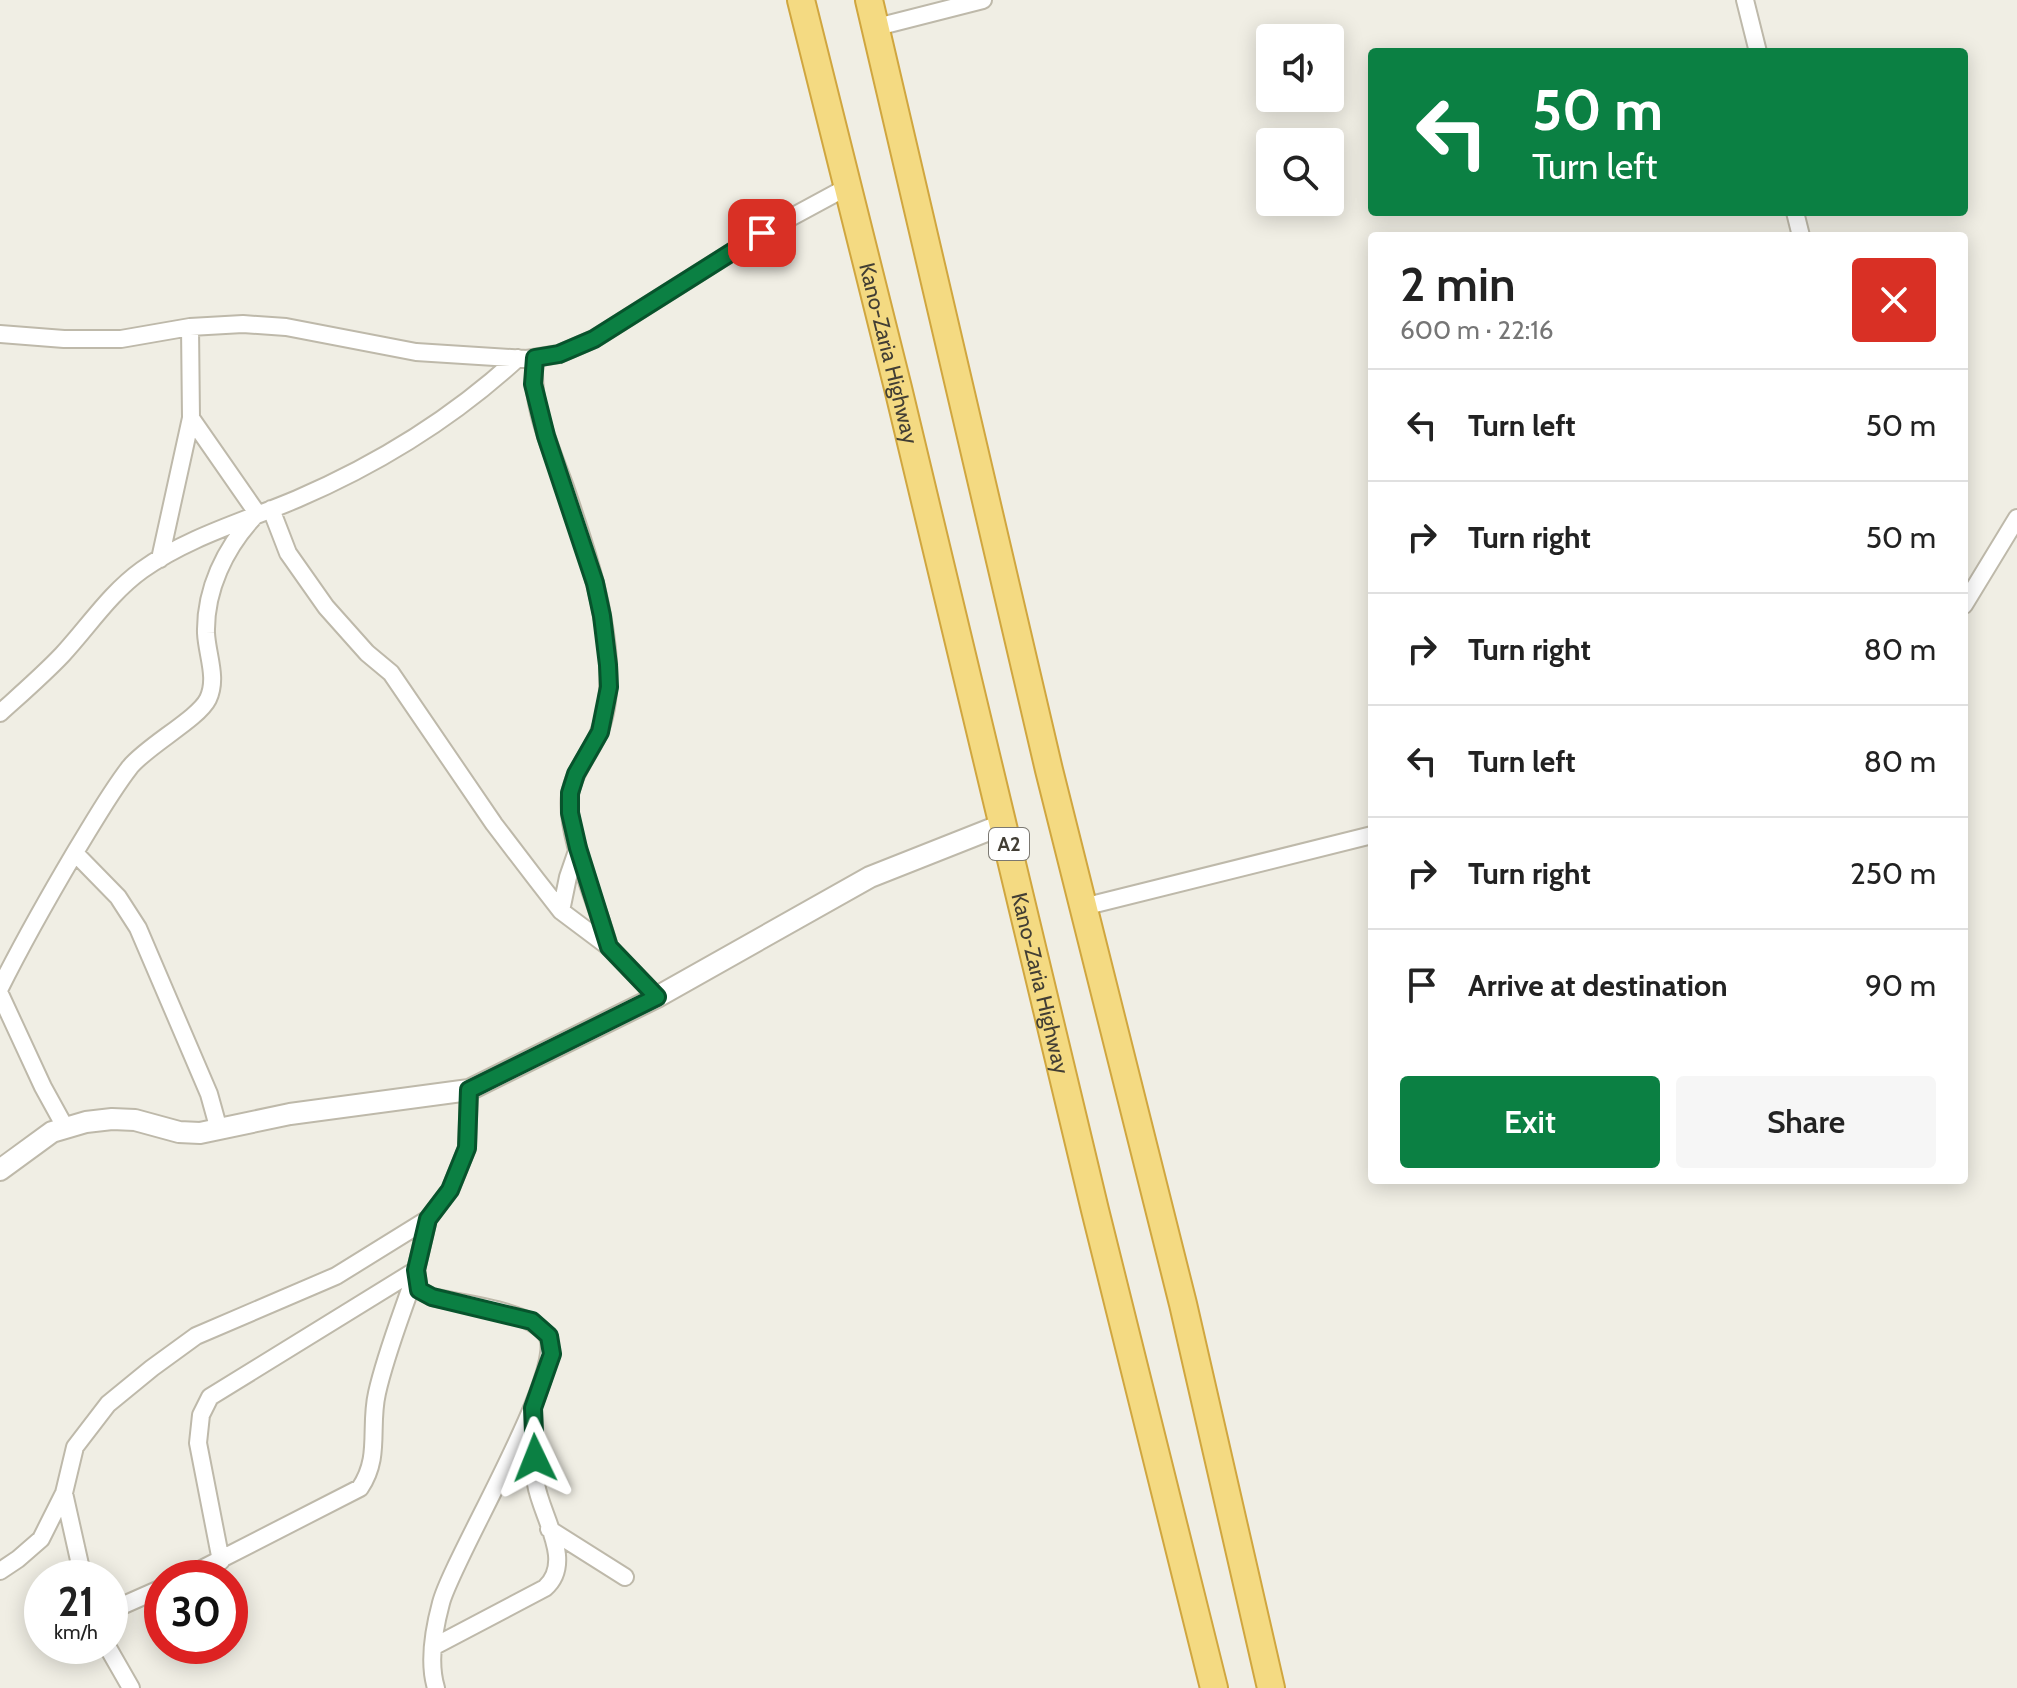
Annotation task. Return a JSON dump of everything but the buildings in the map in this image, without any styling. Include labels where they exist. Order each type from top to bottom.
[{"type":"highway","name":"Kano-Zaria Highway","points":[[801,0],[849,186],[1095,1210],[1214,1688]]},
{"type":"highway","points":[[869,0],[1083,907],[1183,1304],[1271,1688]]},
{"type":"street","points":[[877,27],[983,0]]},
{"type":"street","points":[[1745,0],[1757,48]]},
{"type":"street","points":[[0,334],[89,340],[143,336],[190,327],[243,324],[286,327],[416,352],[518,358],[559,354],[594,339],[762,233],[849,186]]},
{"type":"street","points":[[160,559],[191,418],[190,327]]},
{"type":"street","points":[[0,713],[62,655],[115,594],[140,571],[264,511],[324,487],[398,446],[476,394],[518,358]]},
{"type":"street","points":[[535,358],[533,384],[546,436],[595,583],[602,616],[609,687],[600,732],[576,774],[570,793],[570,813],[609,947]]},
{"type":"street","points":[[191,418],[264,511],[288,553],[326,607],[367,653],[391,673],[494,824],[561,911],[609,947],[657,997]]},
{"type":"street","points":[[0,988],[35,917],[100,809],[132,765],[207,701],[212,676],[206,635],[208,599],[240,532],[264,511]]},
{"type":"street","points":[[1968,598],[2017,518]]},
{"type":"street","points":[[0,1170],[40,1139],[65,1127],[112,1119],[135,1120],[179,1132],[219,1130],[290,1114],[469,1090],[657,997],[870,877],[1004,824]]},
{"type":"street","points":[[1083,907],[1368,836]]},
{"type":"street","points":[[561,911],[578,848]]},
{"type":"street","points":[[75,853],[118,897],[138,928],[209,1094],[219,1130]]},
{"type":"street","points":[[0,994],[65,1127]]},
{"type":"street","points":[[0,1571],[41,1539],[64,1493],[75,1447],[108,1404],[196,1336],[336,1276],[428,1219],[450,1190],[467,1148],[469,1090]]},
{"type":"street","points":[[223,1560],[360,1488],[370,1474],[377,1390],[416,1270],[428,1219]]},
{"type":"street","points":[[416,1270],[419,1290],[432,1297],[532,1321],[549,1336],[552,1354],[533,1408],[441,1601],[433,1647],[436,1688]]},
{"type":"street","points":[[221,1560],[198,1443],[201,1415],[210,1397],[416,1270]]},
{"type":"street","points":[[433,1647],[552,1582],[557,1553],[536,1483],[533,1408]]},
{"type":"street","points":[[64,1493],[79,1560]]},
{"type":"street","points":[[549,1529],[625,1577]]},
{"type":"street","points":[[117,1664],[131,1688]]},
{"type":"route","points":[[535,1458],[533,1408],[552,1354],[549,1336],[532,1321],[432,1297],[419,1290],[416,1270],[428,1219],[450,1190],[467,1148],[469,1090],[657,997],[609,947],[570,813],[570,793],[576,774],[600,732],[609,687],[608,665],[595,583],[546,436],[533,384],[535,358],[559,354],[594,339],[762,233]]}]
